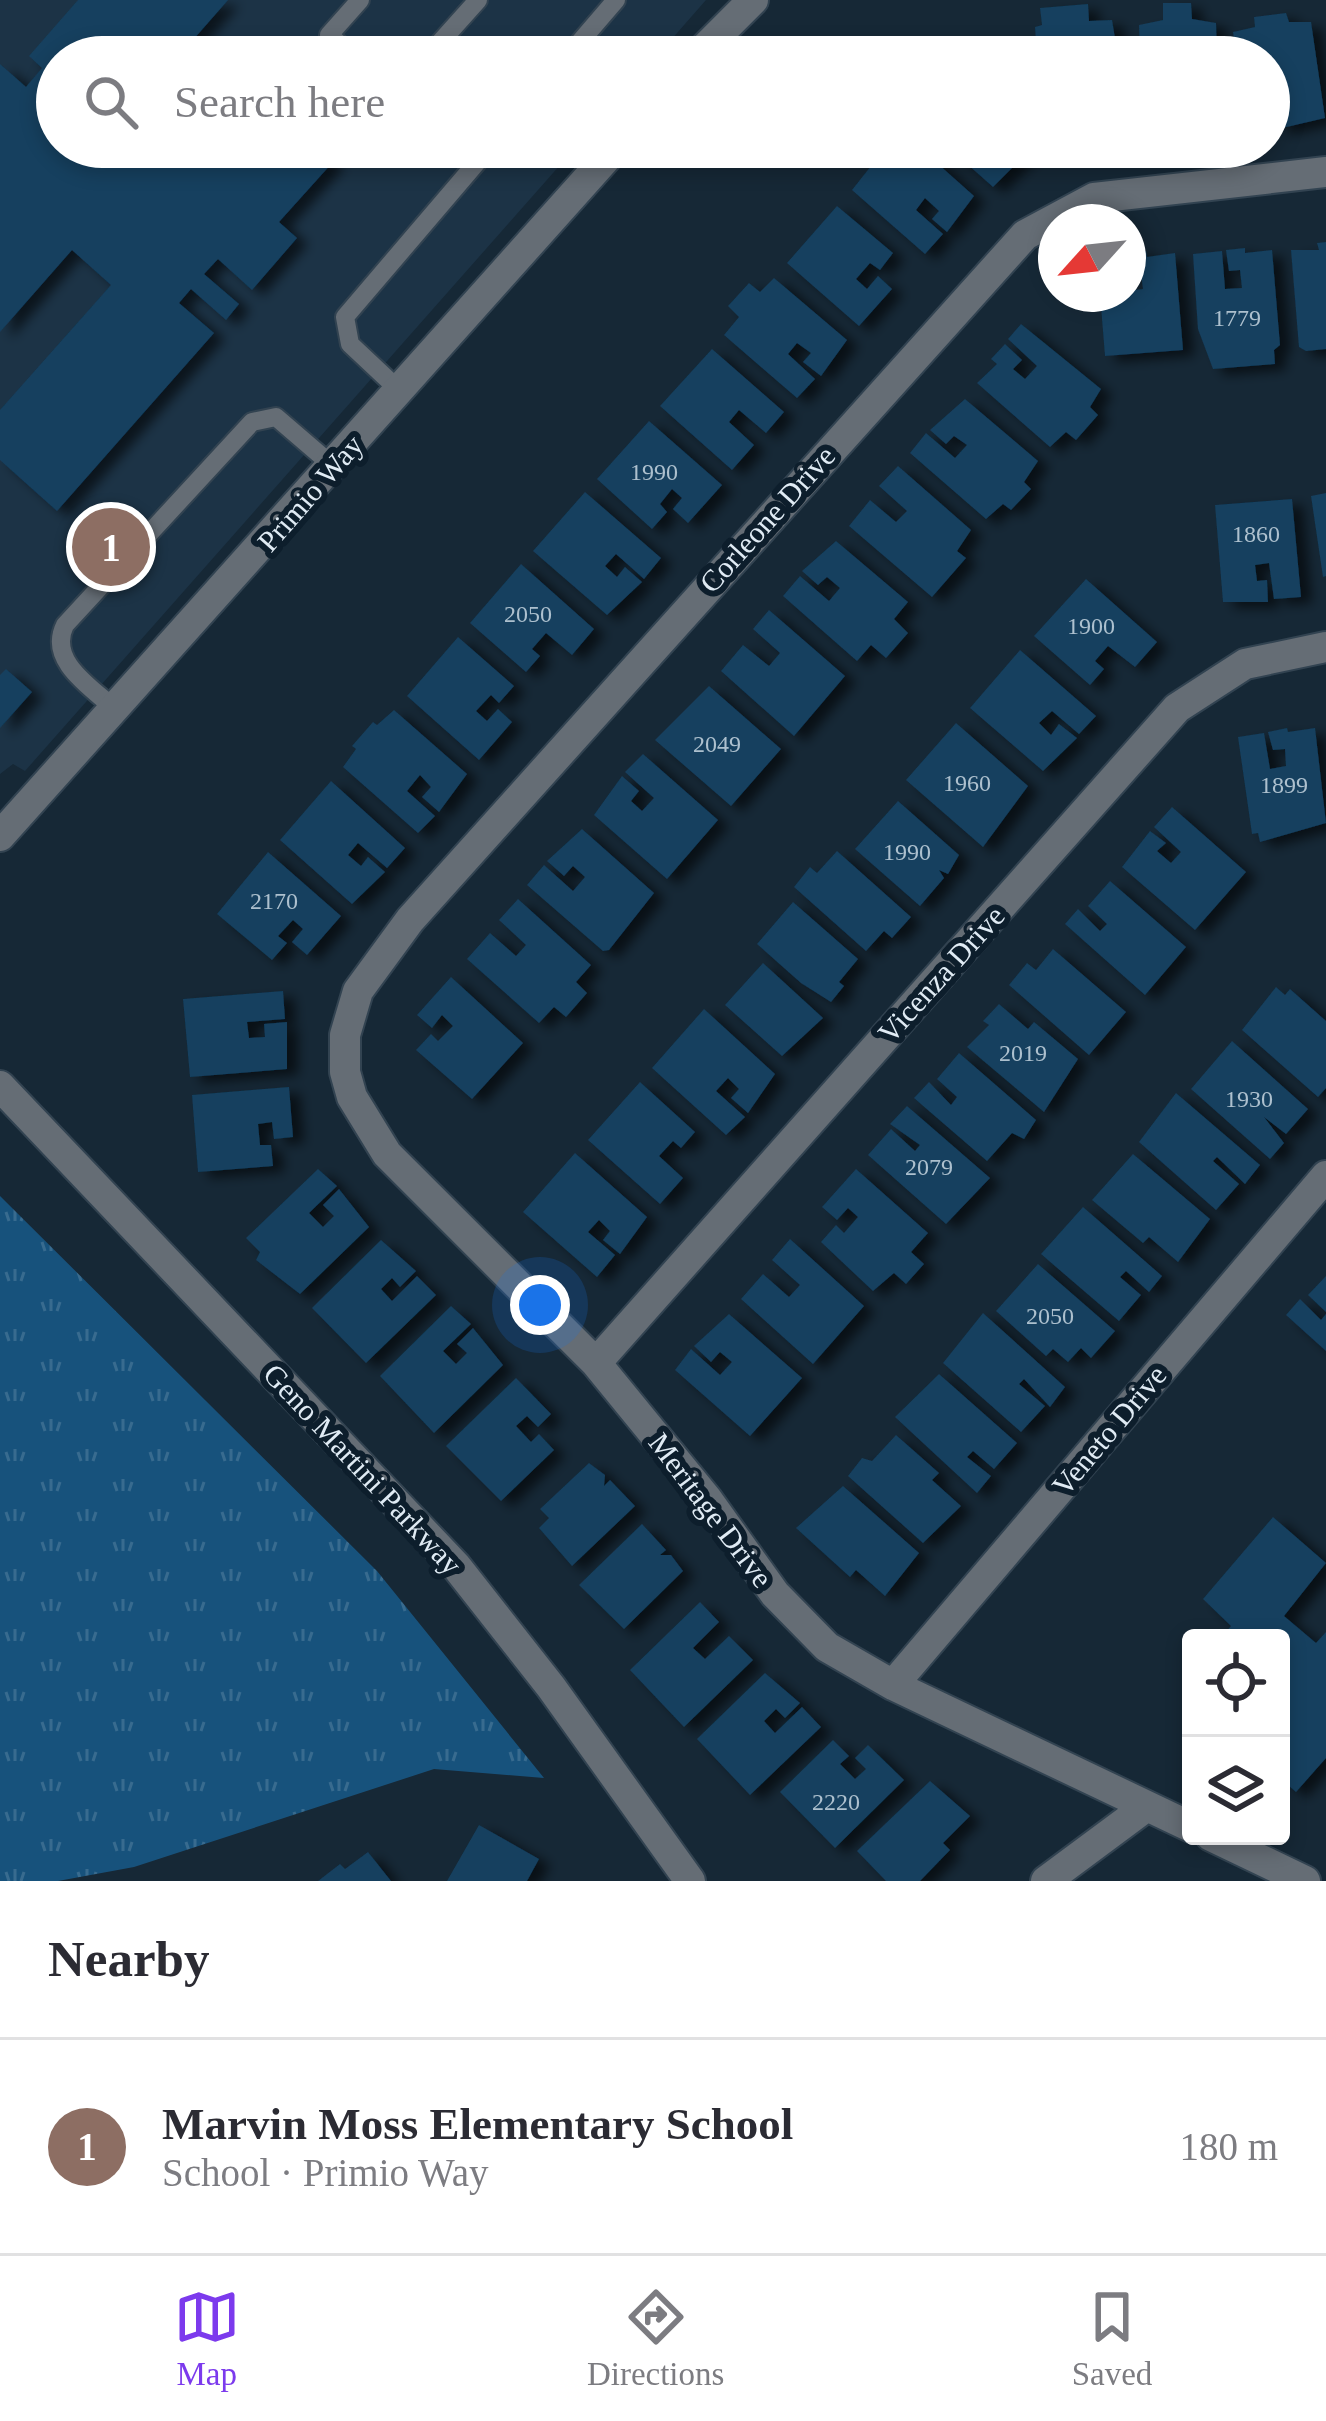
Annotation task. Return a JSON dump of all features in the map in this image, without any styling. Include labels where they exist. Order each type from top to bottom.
[{"type":"street","points":[[717,36],[753,0]]},
{"type":"street","name":"Primio Way","points":[[0,836],[597,168]]},
{"type":"street","name":"Corleone Drive","points":[[345,1061],[345,1035],[358,992],[410,920],[1025,235],[1094,198],[1326,172]]},
{"type":"street","name":"Vicenza Drive","points":[[596,1364],[1177,708],[1245,664],[1326,647]]},
{"type":"street","name":"Meritage Drive","points":[[345,1061],[352,1097],[388,1154],[596,1364],[775,1594],[827,1647],[893,1685],[1182,1822]]},
{"type":"street","name":"Geno Martini Parkway","points":[[0,1086],[456,1566],[551,1687],[690,1881]]},
{"type":"street","name":"Veneto Drive","points":[[893,1685],[1326,1176]]},
{"type":"street","points":[[1046,1881],[1147,1805]]},
{"type":"street","points":[[1230,1845],[1305,1881]]},
{"type":"lane","points":[[331,36],[360,0]]},
{"type":"lane","points":[[446,36],[478,0]]},
{"type":"lane","points":[[586,36],[616,0]]},
{"type":"lane","points":[[400,391],[350,344],[345,317],[472,168]]},
{"type":"lane","points":[[115,710],[68,663],[60,645],[65,625],[252,422],[276,417],[333,466]]},
{"type":"shaded area","points":[[0,0],[706,0],[674,36],[36,36],[36,168],[557,168],[25,771],[13,764],[0,774]]},
{"type":"green space","points":[[0,1196],[377,1571],[544,1778],[434,1769],[134,1867],[58,1881],[0,1881]]},
{"type":"building","points":[[78,0],[228,0],[196,36],[46,36]]},
{"type":"building","points":[[1163,3],[1191,3],[1192,19],[1216,23],[1216,36],[1139,36],[1139,25],[1163,20]]},
{"type":"building","points":[[1088,4],[1089,21],[1112,20],[1115,36],[1036,36],[1035,27],[1042,25],[1040,8]]},
{"type":"building","points":[[1286,13],[1289,22],[1311,22],[1325,118],[1290,126],[1290,36],[1234,36],[1233,32],[1255,27],[1254,17]]},
{"type":"building","points":[[0,64],[26,87],[36,75],[36,168],[328,168],[279,222],[297,238],[252,290],[218,259],[204,274],[239,304],[226,320],[191,289],[179,303],[214,333],[57,511],[0,460],[0,410],[111,285],[72,250],[0,332]]},
{"type":"building","points":[[869,168],[943,168],[974,196],[947,232],[932,219],[939,211],[925,198],[916,210],[943,234],[925,254],[852,190]]},
{"type":"building","points":[[972,168],[1012,168],[993,187]]},
{"type":"building","points":[[837,206],[893,253],[880,270],[870,263],[856,279],[867,289],[878,276],[892,289],[859,326],[787,263]]},
{"type":"building","points":[[1326,242],[1326,349],[1306,351],[1299,347],[1291,250],[1319,250],[1317,243]]},
{"type":"building","points":[[1245,248],[1245,253],[1272,250],[1280,345],[1274,350],[1275,364],[1213,369],[1198,329],[1193,254],[1222,251],[1225,289],[1242,288],[1240,270],[1229,271],[1226,250]]},
{"type":"building","points":[[1146,251],[1147,257],[1175,253],[1183,350],[1105,356],[1101,312],[1146,312]]},
{"type":"building","points":[[774,278],[847,340],[821,376],[803,362],[811,353],[797,343],[788,354],[815,379],[797,398],[724,335],[739,317],[728,306],[749,283],[760,292]]},
{"type":"building","points":[[1021,324],[1101,389],[1090,407],[1098,415],[1076,440],[1066,432],[1050,447],[977,383],[997,364],[991,359],[1005,344],[1022,360],[1013,369],[1025,379],[1037,366],[1008,339]]},
{"type":"building","points":[[712,349],[784,412],[766,433],[739,410],[729,422],[754,445],[732,470],[660,406]]},
{"type":"building","points":[[965,399],[1038,461],[1024,482],[1031,489],[1011,510],[1003,504],[986,519],[910,453],[926,433],[955,458],[967,445],[954,436],[946,444],[930,430]]},
{"type":"building","points":[[649,421],[722,485],[688,523],[673,509],[682,498],[672,489],[660,504],[667,512],[652,529],[597,479]]},
{"type":"building","points":[[898,466],[971,530],[957,551],[966,558],[932,597],[849,526],[870,500],[896,522],[907,511],[879,486]]},
{"type":"building","points":[[585,492],[661,558],[644,579],[616,554],[605,566],[617,577],[625,567],[642,582],[607,615],[533,551]]},
{"type":"building","points":[[1326,493],[1326,576],[1323,577],[1311,496]]},
{"type":"building","points":[[1292,499],[1301,597],[1274,599],[1269,563],[1255,565],[1257,581],[1267,580],[1268,602],[1223,602],[1215,505]]},
{"type":"building","points":[[836,541],[908,602],[894,619],[908,633],[886,658],[871,645],[857,661],[783,596],[800,576],[829,601],[840,588],[827,577],[818,585],[802,571]]},
{"type":"building","points":[[521,564],[594,629],[572,655],[546,633],[532,649],[540,656],[526,672],[470,623]]},
{"type":"building","points":[[1086,579],[1157,642],[1135,667],[1108,646],[1095,661],[1104,669],[1090,685],[1034,636]]},
{"type":"building","points":[[769,610],[845,676],[794,736],[721,671],[743,645],[769,666],[780,653],[753,629]]},
{"type":"building","points":[[458,637],[514,686],[499,703],[491,695],[476,711],[487,721],[498,709],[512,722],[479,760],[407,696]]},
{"type":"building","points":[[1020,650],[1096,716],[1079,734],[1052,711],[1039,723],[1051,735],[1059,724],[1077,738],[1043,771],[970,708]]},
{"type":"building","points":[[6,669],[32,692],[0,728],[0,675]]},
{"type":"building","points":[[709,686],[781,749],[731,806],[655,740]]},
{"type":"building","points":[[394,710],[467,774],[439,812],[422,797],[431,787],[420,775],[407,791],[435,816],[418,833],[343,767],[356,749],[352,746],[373,722],[377,725]]},
{"type":"building","points":[[956,723],[1028,786],[983,847],[906,780]]},
{"type":"building","points":[[1287,728],[1288,732],[1315,728],[1326,823],[1260,842],[1258,833],[1252,834],[1238,737],[1264,733],[1270,769],[1286,766],[1285,749],[1273,750],[1268,732]]},
{"type":"building","points":[[643,754],[718,820],[667,879],[594,815],[622,776],[639,791],[631,801],[642,811],[654,798],[625,772]]},
{"type":"building","points":[[331,781],[405,848],[387,868],[358,843],[348,855],[361,866],[368,857],[385,872],[352,904],[280,840]]},
{"type":"building","points":[[898,801],[959,855],[948,874],[939,870],[944,878],[920,906],[855,849]]},
{"type":"building","points":[[1172,807],[1246,872],[1195,930],[1122,867],[1150,831],[1166,843],[1157,851],[1171,863],[1181,852],[1154,827]]},
{"type":"building","points":[[582,829],[654,893],[609,950],[603,951],[527,885],[544,865],[573,891],[585,877],[573,866],[564,876],[547,861]]},
{"type":"building","points":[[837,851],[911,917],[892,938],[884,931],[866,951],[794,887],[810,867],[817,873]]},
{"type":"building","points":[[268,852],[341,916],[307,955],[292,942],[303,929],[293,920],[278,936],[287,943],[272,960],[217,914]]},
{"type":"building","points":[[1110,881],[1186,947],[1145,995],[1065,924],[1078,909],[1100,931],[1107,924],[1088,906]]},
{"type":"building","points":[[518,899],[591,965],[576,982],[587,993],[566,1017],[554,1007],[539,1023],[467,959],[490,933],[516,956],[526,945],[499,920]]},
{"type":"building","points":[[793,902],[858,959],[839,982],[844,986],[831,1002],[757,944]]},
{"type":"building","points":[[1053,949],[1126,1012],[1089,1055],[1009,985],[1027,963],[1036,970]]},
{"type":"building","points":[[763,963],[823,1018],[782,1056],[725,1005]]},
{"type":"building","points":[[451,977],[523,1043],[472,1099],[416,1050],[431,1034],[438,1041],[453,1026],[442,1015],[432,1028],[417,1015]]},
{"type":"building","points":[[1276,987],[1285,995],[1290,989],[1326,1021],[1326,1088],[1318,1097],[1242,1030]]},
{"type":"building","points":[[283,991],[285,1019],[247,1022],[249,1038],[265,1037],[264,1024],[287,1022],[287,1069],[190,1077],[183,999]]},
{"type":"building","points":[[999,1004],[1028,1029],[1034,1022],[1078,1059],[1044,1112],[967,1047],[989,1025],[983,1021]]},
{"type":"building","points":[[704,1009],[775,1074],[748,1113],[731,1098],[739,1089],[728,1078],[716,1091],[745,1117],[726,1135],[652,1068]]},
{"type":"building","points":[[1232,1041],[1308,1109],[1286,1134],[1264,1117],[1284,1143],[1270,1159],[1191,1089]]},
{"type":"building","points":[[959,1053],[1036,1120],[1024,1139],[1012,1133],[987,1161],[914,1098],[929,1082],[951,1105],[957,1097],[937,1079]]},
{"type":"building","points":[[640,1082],[695,1132],[681,1148],[673,1141],[659,1156],[683,1178],[660,1204],[588,1140]]},
{"type":"building","points":[[289,1087],[293,1137],[274,1139],[272,1122],[258,1124],[260,1145],[271,1145],[273,1166],[198,1172],[192,1095]]},
{"type":"building","points":[[1176,1093],[1260,1165],[1245,1184],[1217,1157],[1213,1161],[1239,1184],[1216,1210],[1139,1142]]},
{"type":"building","points":[[907,1106],[990,1178],[946,1224],[868,1155],[891,1129],[915,1151],[920,1145],[890,1124]]},
{"type":"building","points":[[575,1153],[647,1217],[620,1254],[603,1240],[610,1231],[599,1220],[588,1232],[615,1255],[597,1277],[523,1212]]},
{"type":"building","points":[[1133,1154],[1210,1219],[1178,1262],[1149,1237],[1143,1243],[1092,1200]]},
{"type":"building","points":[[318,1169],[337,1186],[309,1213],[323,1227],[334,1216],[323,1205],[339,1189],[369,1227],[300,1294],[256,1260],[260,1252],[246,1238]]},
{"type":"building","points":[[856,1169],[928,1233],[911,1252],[924,1264],[906,1284],[894,1273],[873,1291],[821,1242],[836,1225],[844,1233],[858,1217],[848,1208],[837,1220],[822,1207]]},
{"type":"building","points":[[1083,1207],[1162,1276],[1149,1292],[1126,1271],[1120,1277],[1141,1295],[1119,1321],[1041,1254]]},
{"type":"building","points":[[790,1239],[864,1306],[813,1364],[741,1299],[763,1274],[789,1297],[800,1285],[772,1260]]},
{"type":"building","points":[[381,1240],[416,1271],[400,1287],[392,1278],[381,1289],[392,1301],[417,1276],[436,1295],[366,1363],[312,1308]]},
{"type":"building","points":[[1038,1264],[1115,1331],[1091,1358],[1081,1348],[1068,1362],[1053,1349],[1046,1356],[996,1311]]},
{"type":"building","points":[[1326,1276],[1326,1312],[1308,1295]]},
{"type":"building","points":[[1300,1299],[1321,1320],[1326,1314],[1326,1351],[1286,1315]]},
{"type":"building","points":[[451,1306],[471,1324],[443,1351],[456,1364],[467,1353],[457,1344],[473,1328],[503,1365],[434,1433],[380,1376]]},
{"type":"building","points":[[983,1313],[1065,1387],[1050,1407],[1024,1379],[1019,1384],[1045,1406],[1021,1432],[943,1363]]},
{"type":"building","points":[[729,1314],[802,1378],[750,1436],[675,1370],[691,1349],[720,1375],[732,1362],[720,1352],[711,1362],[694,1346]]},
{"type":"building","points":[[939,1374],[1017,1443],[994,1469],[973,1451],[967,1457],[991,1476],[977,1493],[895,1417]]},
{"type":"building","points":[[516,1378],[551,1414],[538,1427],[527,1416],[516,1426],[531,1442],[539,1434],[554,1450],[501,1501],[446,1446]]},
{"type":"building","points":[[896,1435],[939,1473],[932,1480],[961,1506],[923,1543],[848,1476],[862,1458],[872,1461]]},
{"type":"building","points":[[589,1463],[605,1475],[604,1486],[610,1480],[635,1506],[572,1566],[539,1528],[549,1518],[540,1509]]},
{"type":"building","points":[[843,1486],[919,1553],[885,1596],[856,1570],[850,1577],[796,1528]]},
{"type":"building","points":[[1273,1517],[1326,1563],[1284,1616],[1316,1643],[1326,1632],[1326,1758],[1296,1792],[1290,1787],[1290,1629],[1228,1629],[1231,1626],[1203,1599]]},
{"type":"building","points":[[642,1524],[666,1550],[660,1555],[671,1555],[683,1571],[624,1629],[579,1585]]},
{"type":"building","points":[[700,1602],[719,1622],[693,1648],[705,1659],[729,1636],[753,1660],[684,1727],[630,1670]]},
{"type":"building","points":[[765,1673],[800,1703],[785,1718],[776,1709],[764,1721],[775,1733],[802,1707],[821,1727],[750,1795],[697,1739]]},
{"type":"building","points":[[833,1740],[849,1756],[840,1764],[855,1779],[866,1769],[855,1758],[868,1745],[904,1780],[835,1848],[780,1792]]},
{"type":"building","points":[[930,1781],[970,1816],[943,1843],[950,1850],[920,1881],[886,1881],[857,1851]]},
{"type":"building","points":[[479,1825],[539,1859],[527,1881],[447,1881]]},
{"type":"building","points":[[368,1852],[391,1881],[318,1881],[340,1864],[345,1869]]},
{"type":"place","name":"Marvin Moss Elementary School","points":[[111,547]]}]
